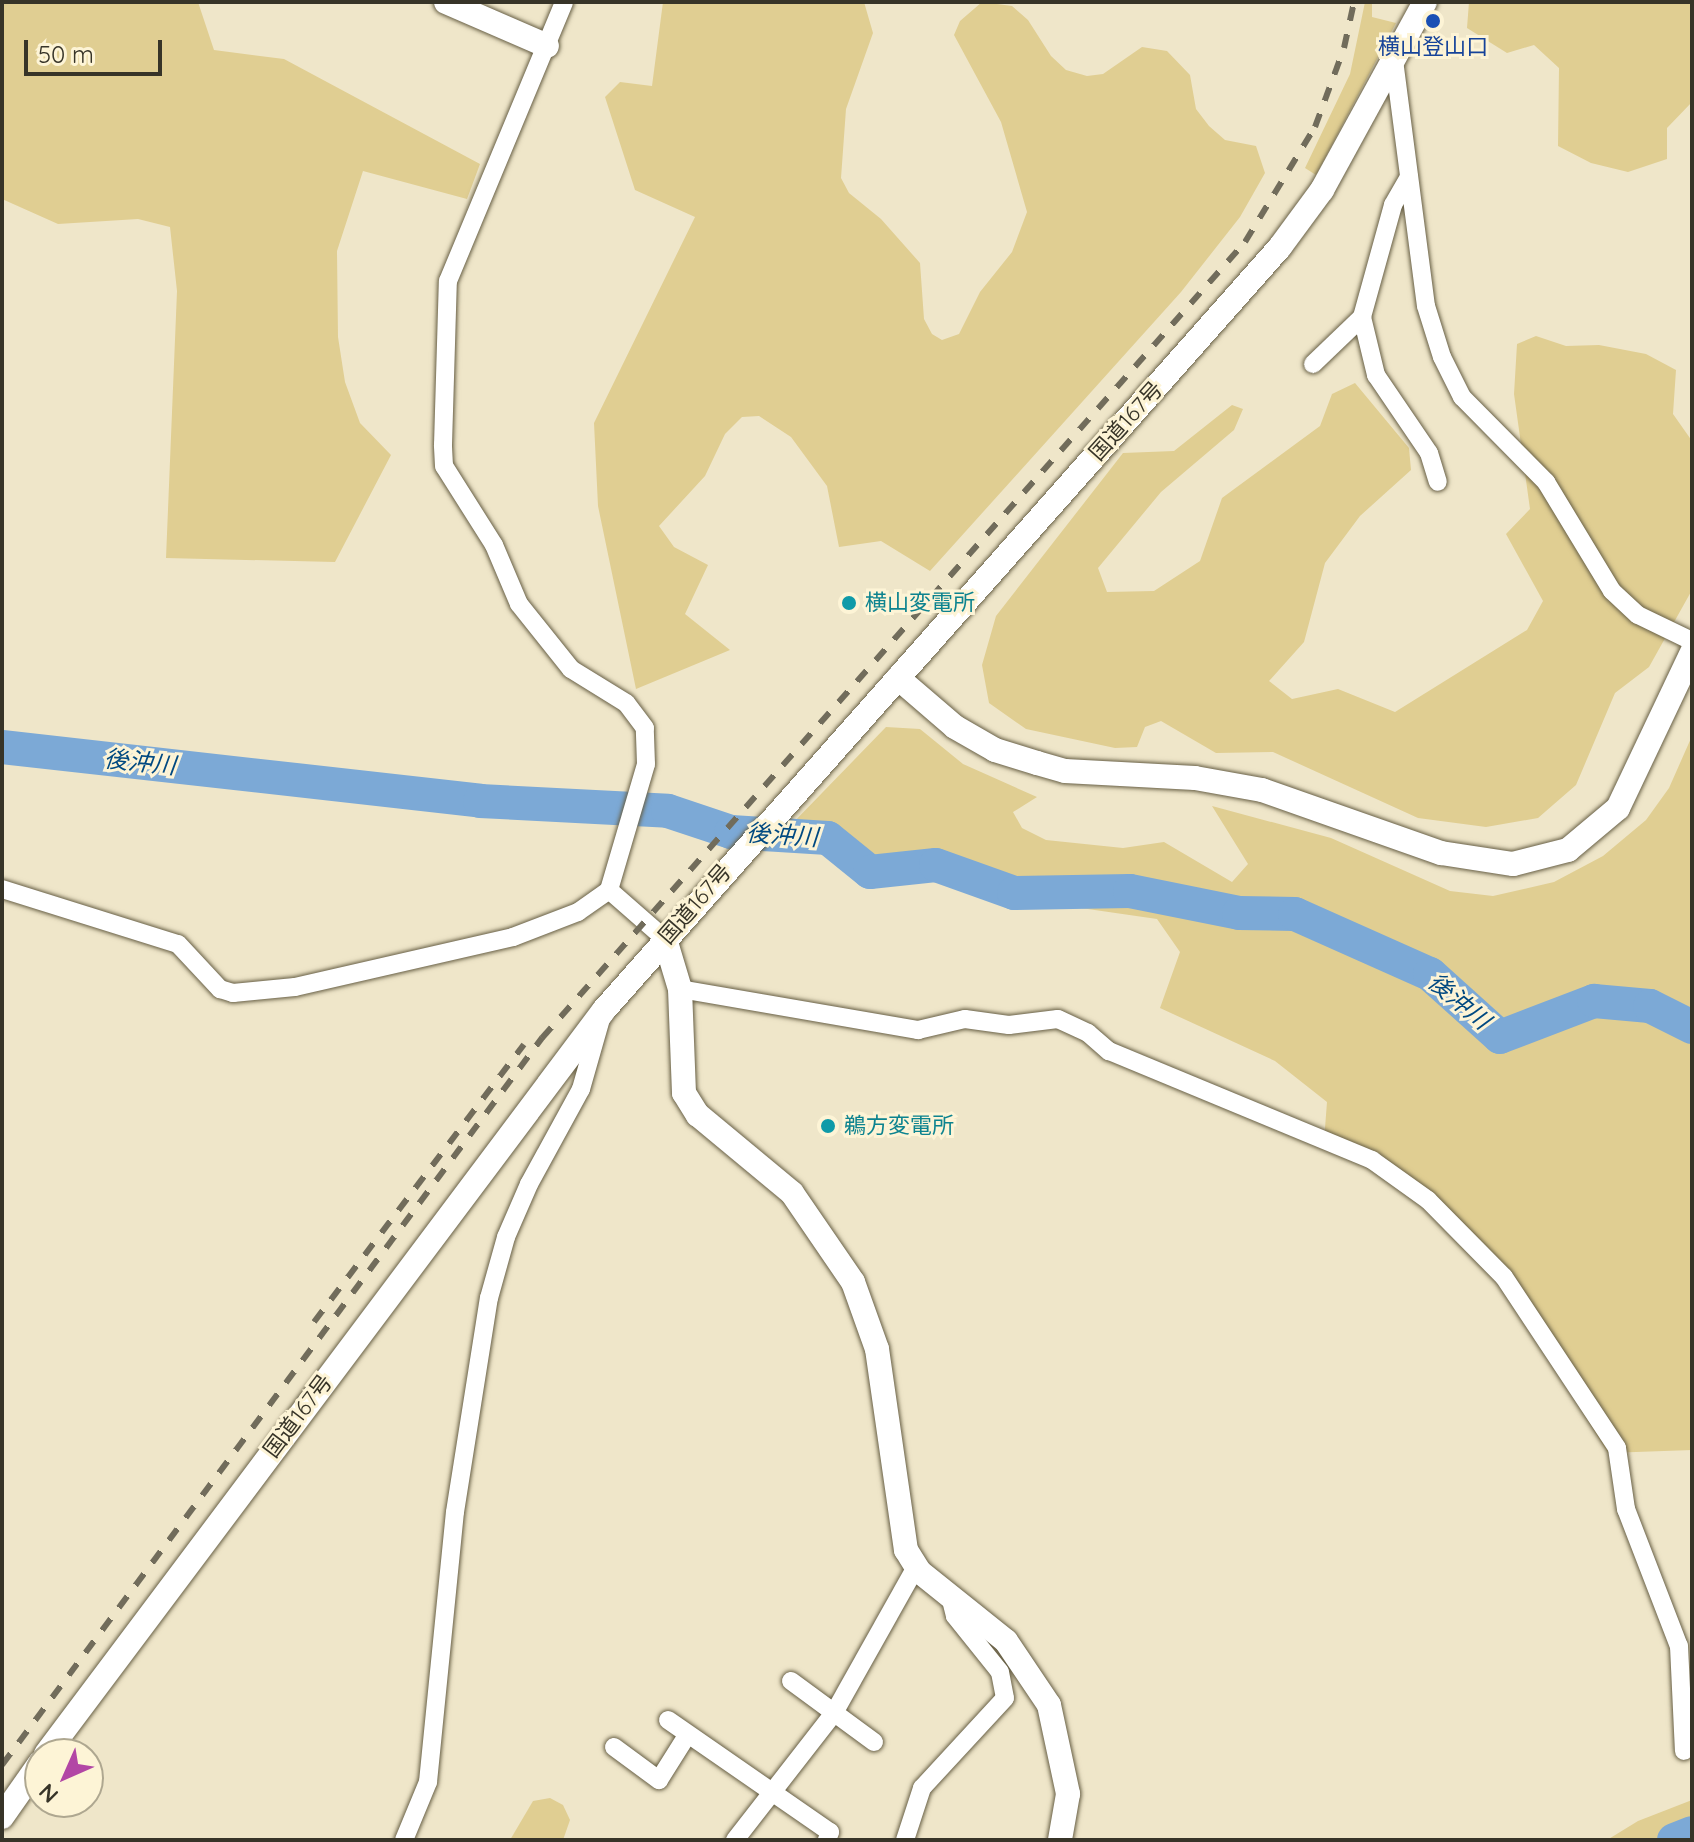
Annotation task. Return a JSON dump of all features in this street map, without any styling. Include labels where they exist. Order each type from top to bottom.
[{"type":"street","points":[[446,2],[547,46]]},
{"type":"street","points":[[2,889],[178,944],[220,989],[233,993],[295,987],[513,937],[578,912],[609,890],[646,764],[649,743],[636,715],[571,669],[539,633],[504,579],[480,520],[444,466],[442,352],[448,281],[564,2]]},
{"type":"street","name":"国道167号","points":[[58,1738],[604,1010],[1280,247],[1322,190],[1425,2]]},
{"type":"street","points":[[1394,60],[1405,113],[1409,177],[1426,306],[1442,357],[1462,397],[1546,482],[1612,591],[1638,615],[1692,641]]},
{"type":"street","points":[[1409,177],[1393,205],[1362,317],[1376,375],[1429,453],[1438,482]]},
{"type":"street","points":[[1313,364],[1362,317]]},
{"type":"street","points":[[898,678],[955,727],[995,750],[1037,763],[1065,771],[1195,778],[1262,790],[1441,853],[1513,864],[1568,850],[1596,831],[1618,808],[1692,652]]},
{"type":"street","points":[[609,890],[665,939],[680,989],[687,1099],[792,1193],[829,1241],[862,1302],[877,1349],[899,1524],[916,1567],[1006,1641],[1049,1705],[1068,1794],[1060,1840]]},
{"type":"street","points":[[680,989],[918,1030],[965,1019],[1009,1025],[1058,1019],[1088,1033],[1109,1051],[1372,1160],[1428,1200],[1504,1277],[1617,1448],[1626,1509],[1679,1646],[1684,1751]]},
{"type":"street","points":[[404,1840],[428,1782],[455,1512],[489,1298],[517,1210],[581,1089],[604,1010]]},
{"type":"street","points":[[735,1840],[770,1791],[834,1713],[916,1567]]},
{"type":"street","points":[[905,1840],[922,1788],[1005,1698],[1000,1672],[955,1616],[950,1596]]},
{"type":"street","points":[[791,1681],[874,1742]]},
{"type":"street","points":[[668,1720],[830,1832],[827,1840]]},
{"type":"street","points":[[614,1747],[659,1780],[688,1734]]},
{"type":"street","points":[[2,1817],[24,1786]]},
{"type":"shaded area","points":[[2,2],[198,2],[214,50],[284,59],[480,164],[467,199],[363,171],[337,251],[338,337],[345,382],[360,423],[391,455],[335,562],[166,558],[177,291],[170,227],[138,219],[58,224],[2,199]]},
{"type":"shaded area","points":[[663,2],[864,2],[873,33],[846,109],[841,178],[849,193],[881,219],[920,263],[924,319],[932,334],[942,340],[959,334],[980,292],[1012,252],[1027,212],[1001,122],[954,35],[960,21],[982,2],[1012,6],[1028,20],[1051,56],[1066,70],[1087,76],[1103,74],[1142,47],[1167,51],[1190,75],[1196,109],[1209,126],[1225,140],[1256,146],[1265,173],[1240,217],[1181,292],[930,571],[881,541],[839,547],[827,486],[791,437],[759,416],[742,417],[725,434],[705,476],[659,526],[674,547],[708,565],[685,614],[730,650],[636,689],[598,506],[594,423],[695,217],[635,190],[605,97],[620,82],[652,86]]},
{"type":"shaded area","points":[[1365,2],[1372,2],[1372,17],[1396,23],[1316,175],[1305,168],[1350,74]]},
{"type":"shaded area","points":[[1469,2],[1692,2],[1692,102],[1667,128],[1667,159],[1628,172],[1591,163],[1558,146],[1559,68],[1534,45],[1507,53],[1467,28]]},
{"type":"shaded area","points":[[1536,336],[1566,346],[1599,345],[1646,354],[1676,370],[1673,414],[1692,441],[1692,590],[1649,667],[1615,693],[1576,785],[1538,818],[1486,827],[1418,818],[1273,752],[1216,753],[1161,721],[1145,727],[1137,747],[1115,748],[1026,729],[989,703],[982,665],[996,616],[1123,453],[1174,451],[1232,405],[1243,409],[1234,430],[1161,492],[1098,568],[1107,592],[1154,591],[1200,561],[1222,498],[1320,426],[1332,394],[1355,383],[1409,448],[1411,470],[1360,516],[1325,563],[1304,642],[1269,681],[1292,699],[1338,689],[1395,712],[1527,630],[1543,601],[1506,534],[1530,509],[1514,394],[1517,344]]},
{"type":"shaded area","points":[[886,727],[920,729],[963,764],[1037,797],[1013,812],[1022,828],[1046,840],[1123,848],[1164,842],[1232,882],[1248,864],[1212,806],[1331,838],[1450,891],[1493,896],[1554,882],[1603,856],[1646,820],[1669,788],[1692,736],[1692,1450],[1608,1453],[1504,1288],[1403,1187],[1324,1141],[1327,1102],[1275,1061],[1160,1008],[1180,952],[1157,919],[1074,907],[1035,908],[939,872],[911,872],[878,862],[832,826],[799,834],[789,827]]},
{"type":"shaded area","points":[[550,1798],[563,1805],[570,1820],[563,1840],[510,1840],[533,1801]]},
{"type":"shaded area","points":[[1692,1800],[1692,1840],[1607,1840],[1638,1821]]},
{"type":"waterway","name":"後沖川","points":[[2,747],[480,801],[668,811],[731,832],[828,838],[870,872],[936,865],[1014,893],[1130,891],[1239,913],[1295,914],[1430,974],[1500,1037],[1594,1001],[1650,1006],[1692,1027]]},
{"type":"waterway","points":[[1674,1840],[1692,1833]]},
{"type":"railway","points":[[2,1765],[542,1038],[1245,242],[1315,127],[1344,48],[1354,2]]},
{"type":"railway","points":[[314,1322],[524,1044]]},
{"type":"place","name":"横山登山口","points":[[1433,21]]},
{"type":"place","name":"横山変電所","points":[[849,603]]},
{"type":"place","name":"鵜方変電所","points":[[828,1126]]}]
